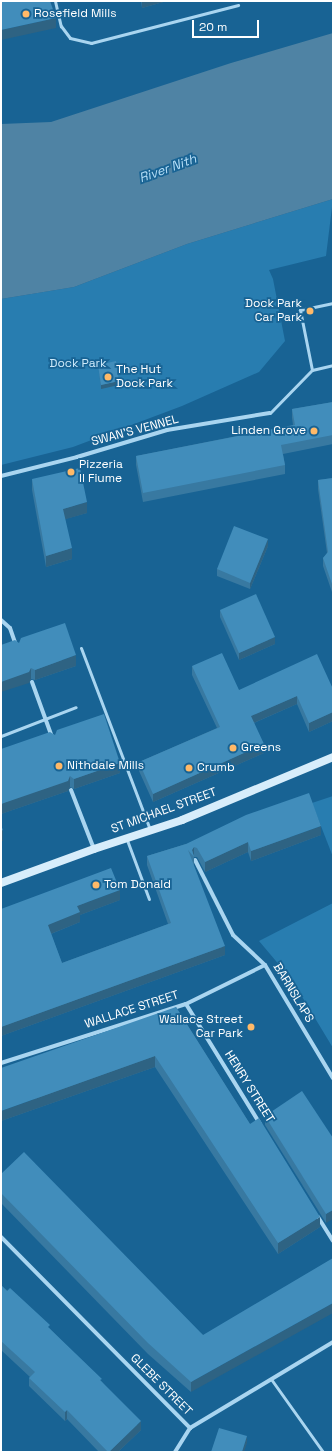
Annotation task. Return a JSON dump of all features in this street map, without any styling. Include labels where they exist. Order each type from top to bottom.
[{"type":"main road","name":"ST MICHAEL STREET","points":[[1,883],[94,849],[182,820],[333,757]]},
{"type":"street","name":"SWAN'S VENNEL","points":[[1,476],[77,457],[167,430],[270,412]]},
{"type":"street","points":[[1,620],[10,628],[18,650]]},
{"type":"street","points":[[32,682],[54,742]]},
{"type":"street","points":[[71,790],[94,849]]},
{"type":"street","name":"BARNSLAPS","points":[[195,860],[234,935],[265,965],[333,1078]]},
{"type":"street","name":"WALLACE STREET","points":[[1,1063],[186,1004],[265,965]]},
{"type":"street","name":"HENRY STREET","points":[[186,1004],[261,1126]]},
{"type":"street","points":[[316,1214],[333,1241]]},
{"type":"street","name":"GLEBE STREET","points":[[1,1237],[190,1428],[333,1342]]},
{"type":"street","points":[[175,1452],[190,1428]]},
{"type":"lane","points":[[55,1],[61,26],[70,38],[91,43],[238,5]]},
{"type":"lane","points":[[312,370],[300,310],[333,303]]},
{"type":"lane","points":[[270,412],[312,370],[333,366]]},
{"type":"lane","points":[[82,648],[150,830]]},
{"type":"lane","points":[[1,736],[76,707]]},
{"type":"lane","points":[[126,838],[149,899]]},
{"type":"lane","points":[[271,1379],[323,1452]]},
{"type":"green space","name":"Dock Park","points":[[333,199],[326,256],[269,270],[273,279],[285,341],[259,372],[182,406],[73,447],[1,465],[1,299],[74,287],[187,244]]},
{"type":"green space","points":[[333,796],[333,857],[312,803]]},
{"type":"green space","points":[[333,903],[333,1048],[292,980],[259,941]]},
{"type":"water","name":"River Nith","points":[[333,33],[333,199],[187,244],[74,287],[1,299],[1,124],[51,122],[231,63]]},
{"type":"building","name":"Rosefield Mills","points":[[1,1],[50,1],[56,18],[1,30]]},
{"type":"building","points":[[116,361],[119,381],[101,385],[98,365]]},
{"type":"building","points":[[333,402],[333,435],[281,445],[285,465],[143,493],[136,456],[295,425],[292,409]]},
{"type":"building","points":[[80,468],[87,502],[63,509],[72,548],[46,556],[32,479]]},
{"type":"building","points":[[333,478],[333,587],[323,558],[328,552],[318,480]]},
{"type":"building","points":[[234,526],[268,539],[250,583],[217,569]]},
{"type":"building","points":[[256,594],[275,637],[239,653],[220,610]]},
{"type":"building","points":[[65,623],[76,655],[35,670],[31,668],[29,672],[1,682],[1,645],[15,640],[19,643],[21,638]]},
{"type":"building","points":[[222,653],[239,690],[317,654],[333,689],[333,712],[309,723],[297,696],[251,716],[264,744],[153,794],[139,762],[220,727],[192,666]]},
{"type":"building","name":"Nithdale Mills","points":[[104,714],[120,763],[74,779],[70,776],[68,781],[1,804],[1,749],[50,732],[55,735],[57,730]]},
{"type":"building","points":[[309,793],[321,826],[251,851],[248,842],[205,862],[197,848],[194,847],[192,850],[194,857],[188,850],[225,946],[1,1027],[1,909],[111,868],[120,890],[77,906],[80,912],[48,925],[62,963],[171,923],[147,856],[186,844],[246,815]]},
{"type":"building","points":[[176,1007],[250,1124],[259,1118],[320,1217],[278,1243],[155,1056],[1,1111],[1,1068]]},
{"type":"building","points":[[302,1091],[333,1138],[333,1210],[326,1214],[265,1116]]},
{"type":"building","points":[[24,1152],[203,1335],[333,1258],[333,1303],[191,1382],[148,1343],[1,1193],[1,1174]]},
{"type":"building","points":[[1,1285],[7,1291],[10,1288],[50,1325],[48,1327],[102,1379],[100,1380],[141,1421],[109,1452],[67,1410],[65,1412],[29,1378],[35,1372],[1,1341]]},
{"type":"building","points":[[219,1428],[247,1436],[242,1452],[211,1452]]},
{"type":"place","name":"Rosefield Mills","points":[[26,14]]},
{"type":"place","name":"Dock Park Car Park","points":[[310,311]]},
{"type":"place","name":"The Hut Dock Park","points":[[108,377]]},
{"type":"place","name":"Linden Grove","points":[[314,431]]},
{"type":"place","name":"Pizzeria Il Fiume","points":[[71,472]]},
{"type":"place","name":"Greens","points":[[233,748]]},
{"type":"place","name":"Nithdale Mills","points":[[59,766]]},
{"type":"place","name":"Crumb","points":[[189,768]]},
{"type":"place","name":"Tom Donald","points":[[96,885]]},
{"type":"place","name":"Wallace Street Car Park","points":[[251,1027]]}]
